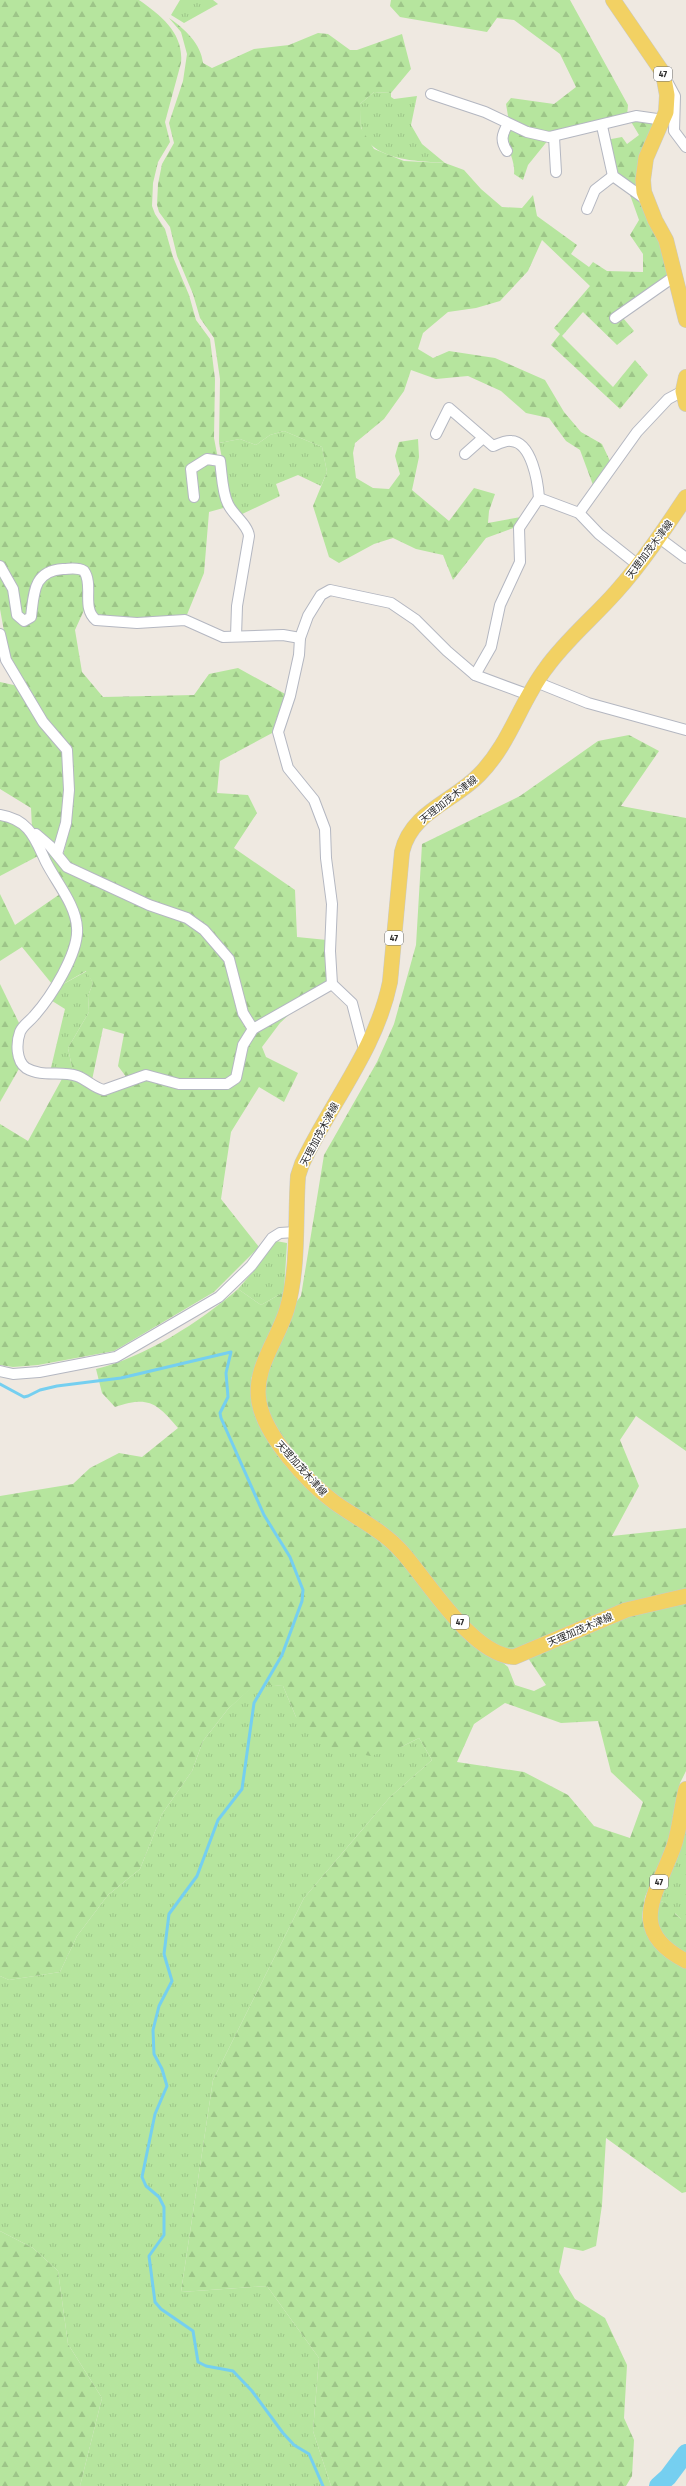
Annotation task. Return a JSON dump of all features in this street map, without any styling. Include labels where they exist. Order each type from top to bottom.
[{"type":"main road","name":"47","points":[[613,0],[663,72],[666,95],[664,120],[646,158],[644,169],[644,192],[666,240],[679,284],[686,320]]},
{"type":"main road","name":"天理加茂木津線","points":[[684,504],[638,565],[601,609],[553,657],[536,682],[510,734],[490,764],[472,782],[425,814],[414,825],[406,840],[402,852],[390,982],[382,1014],[365,1052],[302,1164],[298,1176],[293,1278],[287,1309],[259,1378],[258,1401],[262,1415],[284,1450],[320,1491],[398,1547],[438,1598],[472,1634],[498,1654],[514,1657],[626,1610],[686,1596]]},
{"type":"main road","name":"47","points":[[686,1789],[674,1846],[648,1911],[651,1926],[659,1942],[686,1960]]},
{"type":"street","points":[[663,72],[676,96],[674,131],[686,147]]},
{"type":"street","points":[[431,94],[485,112],[508,124],[535,135],[554,137],[602,126],[636,116],[664,120]]},
{"type":"street","points":[[507,151],[502,144],[502,133],[508,124]]},
{"type":"street","points":[[602,126],[613,176],[648,201]]},
{"type":"street","points":[[554,137],[556,172]]},
{"type":"street","points":[[587,209],[596,190],[613,176]]},
{"type":"street","points":[[615,318],[679,284]]},
{"type":"street","points":[[579,513],[637,432],[668,400],[685,389]]},
{"type":"street","points":[[436,434],[449,408],[493,446],[511,440],[523,449],[528,455],[538,476],[540,498],[519,528],[520,562],[500,605],[491,647],[475,675]]},
{"type":"street","points":[[465,454],[483,438]]},
{"type":"street","points":[[194,497],[191,469],[207,459],[220,460],[227,502],[248,532],[249,536],[237,606],[236,636]]},
{"type":"street","points":[[540,498],[579,513],[612,546],[638,565]]},
{"type":"street","points":[[658,537],[686,558]]},
{"type":"street","points":[[0,568],[13,589],[16,615],[24,621],[31,617],[35,589],[44,574],[50,570],[79,568],[84,571],[87,578],[90,612],[96,620],[137,623],[185,620],[217,636],[283,635],[300,638]]},
{"type":"street","points":[[365,1052],[352,1003],[332,984],[330,951],[332,904],[326,858],[325,829],[314,800],[288,768],[278,732],[290,696],[299,655],[300,638],[312,608],[327,591],[337,590],[382,600],[405,611],[475,675],[529,695]]},
{"type":"street","points":[[0,634],[10,666],[43,722],[67,750],[69,790],[66,823],[56,854]]},
{"type":"street","points":[[536,682],[588,702],[686,730]]},
{"type":"street","points":[[0,815],[9,817],[41,836],[67,867],[149,905],[187,918],[204,930],[228,959],[243,1013],[252,1029]]},
{"type":"street","points":[[33,832],[72,909],[78,926],[77,940],[69,962],[55,985],[19,1033],[18,1052],[22,1065],[42,1074],[76,1076],[104,1090],[146,1075],[178,1084],[227,1084],[236,1078],[243,1045],[252,1029],[332,984]]},
{"type":"street","points":[[0,1371],[13,1374],[39,1372],[116,1357],[219,1297],[251,1266],[272,1238],[280,1233],[295,1232]]},
{"type":"green space","points":[[0,0],[139,0],[163,19],[170,27],[179,43],[181,63],[165,122],[170,142],[158,162],[153,183],[152,206],[155,214],[165,229],[173,257],[189,295],[196,320],[210,339],[215,379],[214,438],[227,507],[209,512],[204,573],[186,617],[137,620],[94,615],[90,577],[50,567],[28,616],[22,617],[0,560]]},
{"type":"green space","points":[[180,0],[213,0],[218,4],[184,23],[171,15]]},
{"type":"green space","points":[[391,0],[570,0],[628,105],[627,116],[549,134],[509,122],[506,104],[511,98],[554,104],[576,87],[560,54],[514,20],[497,18],[487,32],[400,17],[390,6]]},
{"type":"green space","points":[[169,18],[181,27],[196,43],[202,56],[203,63],[212,68],[254,49],[289,45],[318,33],[328,34],[350,50],[357,50],[402,34],[411,69],[391,93],[374,92],[360,104],[361,128],[374,149],[404,161],[445,163],[464,170],[481,189],[502,207],[522,208],[533,195],[537,216],[577,245],[571,254],[589,267],[593,262],[607,271],[643,272],[643,254],[630,235],[639,220],[629,192],[642,201],[661,242],[670,273],[618,312],[634,331],[617,345],[583,312],[562,336],[613,387],[635,360],[648,375],[620,409],[551,345],[560,334],[554,328],[590,286],[542,240],[528,271],[500,301],[476,308],[448,312],[423,333],[418,349],[433,358],[449,351],[495,358],[545,380],[564,412],[581,432],[602,444],[610,461],[593,485],[580,450],[566,441],[549,418],[526,413],[501,391],[468,376],[436,379],[411,370],[404,391],[384,419],[355,443],[353,453],[356,478],[373,488],[389,489],[400,474],[395,456],[399,442],[418,439],[419,457],[412,490],[449,521],[474,488],[495,494],[489,511],[488,523],[521,517],[516,527],[486,538],[453,580],[443,555],[416,549],[393,538],[374,544],[339,563],[329,557],[313,506],[327,472],[322,447],[284,431],[270,435],[256,445],[240,439],[219,443],[220,379],[214,338],[200,318],[193,294],[177,256],[170,227],[159,212],[157,205],[158,184],[162,164],[174,143],[169,123],[183,81],[187,54],[181,32]]},
{"type":"green space","points":[[374,92],[391,93],[391,97],[394,99],[417,96],[411,125],[422,144],[445,163],[408,160],[395,157],[383,153],[365,138],[361,126],[360,104]]},
{"type":"green space","points":[[630,120],[653,120],[655,125],[639,192],[615,175],[606,140],[622,137],[627,144],[639,135]]},
{"type":"green space","points":[[510,127],[549,139],[528,165],[523,180],[514,174],[513,162],[507,139]]},
{"type":"green space","points":[[284,431],[322,447],[327,472],[321,486],[298,475],[276,484],[280,496],[238,516],[231,505],[219,443],[240,439],[256,445],[270,435]]},
{"type":"green space","points":[[78,572],[84,579],[85,608],[75,630],[82,672],[103,697],[194,695],[209,674],[238,668],[287,695],[274,732],[220,761],[217,793],[248,795],[257,813],[234,848],[295,890],[297,937],[327,940],[328,981],[294,1003],[253,1023],[246,1012],[217,939],[150,902],[69,864],[63,856],[70,824],[71,749],[52,727],[9,659],[0,609],[0,576],[10,592],[14,617],[21,624],[26,625],[35,619],[37,600],[44,580],[48,576],[56,573]]},
{"type":"green space","points":[[0,682],[18,686],[63,748],[66,771],[60,838],[54,845],[41,832],[32,828],[31,808],[0,789]]},
{"type":"green space","points":[[629,735],[659,751],[621,806],[686,818],[686,1451],[636,1416],[620,1440],[639,1486],[612,1536],[686,1528],[686,1590],[515,1652],[493,1646],[434,1587],[316,1481],[275,1428],[265,1401],[267,1372],[297,1301],[301,1296],[324,1155],[377,1062],[394,1024],[416,945],[422,844],[520,796],[598,741]]},
{"type":"green space","points":[[0,818],[15,823],[25,831],[33,841],[40,855],[0,876]]},
{"type":"green space","points":[[41,841],[60,864],[186,921],[202,932],[222,953],[250,1030],[236,1071],[227,1081],[127,1078],[118,1066],[124,1034],[103,1028],[92,1080],[73,1072],[68,1048],[89,1012],[88,996],[93,983],[86,971],[58,987],[80,940]]},
{"type":"green space","points":[[0,894],[15,925],[60,894],[74,926],[71,949],[52,984],[22,947],[0,961]]},
{"type":"green space","points":[[87,971],[93,983],[88,996],[89,1012],[68,1048],[73,1072],[50,1072],[65,1009],[49,999],[58,987]]},
{"type":"green space","points":[[0,984],[20,1025],[20,1067],[0,1102]]},
{"type":"green space","points":[[293,1011],[280,1023],[262,1047],[266,1057],[298,1073],[284,1102],[259,1087],[231,1132],[221,1199],[259,1247],[214,1292],[114,1351],[38,1365],[13,1367],[0,1365],[0,1124],[28,1141],[63,1077],[75,1079],[98,1092],[146,1078],[227,1087],[255,1031]]},
{"type":"green space","points":[[276,1241],[287,1243],[284,1292],[261,1305],[238,1289],[257,1267]]},
{"type":"green space","points":[[238,1289],[261,1305],[284,1292],[281,1308],[251,1379],[253,1402],[260,1427],[387,1542],[495,1656],[508,1667],[515,1685],[534,1691],[546,1685],[526,1655],[628,1613],[686,1602],[686,1771],[680,1783],[669,1842],[645,1897],[642,1917],[646,1932],[686,1967],[686,2192],[682,2193],[606,2138],[602,2205],[596,2246],[583,2251],[564,2247],[559,2272],[575,2299],[605,2318],[627,2365],[624,2418],[634,2440],[632,2476],[626,2486],[331,2486],[313,2431],[319,2358],[267,2286],[181,2292],[213,2080],[304,1898],[390,1797],[432,1760],[419,1738],[401,1747],[370,1756],[327,1746],[296,1717],[283,1686],[256,1684],[228,1709],[203,1741],[192,1771],[162,1814],[140,1869],[108,1895],[77,1936],[60,1972],[9,1980],[0,1976],[0,1496],[73,1484],[90,1468],[119,1453],[142,1457],[178,1428],[164,1412],[151,1404],[136,1402],[115,1407],[102,1393],[96,1369],[134,1356],[171,1337],[207,1314]],"holes":[[[505,1703],[561,1723],[598,1721],[611,1772],[643,1802],[630,1838],[594,1826],[568,1795],[524,1772],[457,1762],[474,1724]]]},
{"type":"green space","points":[[256,1683],[283,1686],[296,1717],[401,1747],[419,1738],[432,1760],[390,1797],[304,1898],[213,2080],[181,2292],[267,2286],[319,2358],[313,2431],[331,2486],[80,2486],[102,2398],[68,2344],[58,2271],[33,2248],[0,2231],[0,1976],[9,1980],[60,1972],[77,1936],[108,1895],[140,1869],[162,1814],[192,1771],[203,1741],[228,1709]]},
{"type":"green space","points":[[686,1824],[686,1919],[681,1919],[662,1901],[659,1908],[657,1903]]},
{"type":"green space","points":[[662,1901],[675,1910],[675,1914],[681,1919],[686,1919],[686,1955],[665,1937],[657,1925],[656,1911]]},
{"type":"green space","points":[[0,2231],[33,2248],[58,2271],[68,2344],[102,2398],[80,2486],[0,2486]]},
{"type":"waterway","points":[[0,1384],[24,1397],[40,1390],[57,1386],[121,1378],[231,1352],[226,1373],[228,1397],[220,1413],[221,1418],[264,1515],[290,1557],[303,1590],[302,1601],[282,1655],[254,1703],[242,1789],[218,1820],[197,1876],[169,1914],[164,1954],[172,1981],[159,2006],[153,2030],[154,2054],[162,2069],[167,2086],[155,2114],[142,2177],[146,2186],[159,2197],[164,2207],[164,2235],[149,2256],[155,2302],[161,2309],[193,2331],[198,2362],[206,2366],[233,2371],[252,2391],[283,2433],[294,2445],[309,2454],[323,2486]]},
{"type":"waterway","points":[[658,2486],[668,2477],[686,2453]]}]
